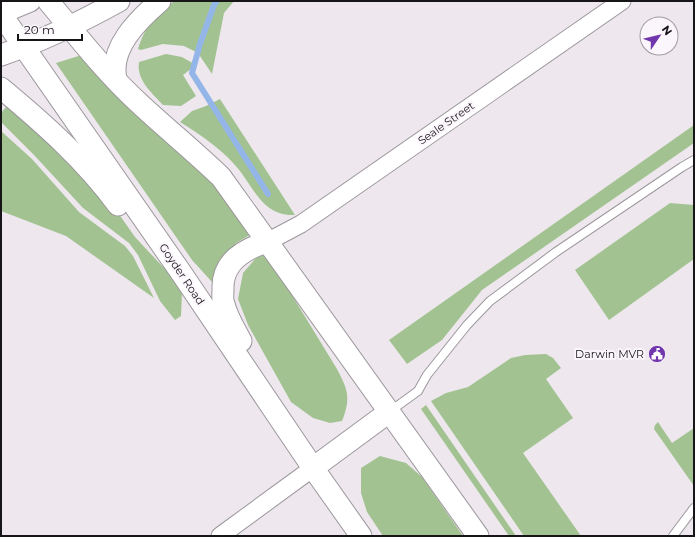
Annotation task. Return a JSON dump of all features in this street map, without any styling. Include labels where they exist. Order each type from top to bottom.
[{"type":"street","points":[[1,14],[30,1]]},
{"type":"street","points":[[48,1],[69,27],[141,105],[221,177],[478,536]]},
{"type":"street","points":[[1,55],[24,47],[69,27],[119,1]]},
{"type":"street","points":[[116,79],[114,72],[115,63],[124,40],[132,28],[160,1]]},
{"type":"street","name":"Seale Street","points":[[268,242],[300,224],[622,1]]},
{"type":"street","name":"Goyder Road","points":[[1,14],[182,274],[292,439],[362,536]]},
{"type":"street","points":[[1,88],[45,126],[76,156],[112,197],[140,233],[182,274]]},
{"type":"street","points":[[268,242],[245,251],[233,261],[226,271],[222,281],[223,303],[229,318],[292,439]]},
{"type":"street","points":[[220,536],[389,412]]},
{"type":"lane","points":[[389,412],[418,391],[427,375],[467,325],[490,301],[561,249],[682,166],[694,160]]},
{"type":"lane","points":[[673,536],[694,508]]},
{"type":"green space","points":[[174,1],[234,1],[224,13],[212,74],[198,53],[184,46],[163,44],[141,50],[138,49],[148,27],[161,12]]},
{"type":"green space","points":[[85,54],[192,155],[253,233],[236,243],[221,263],[212,282],[192,260],[56,63]]},
{"type":"green space","points":[[166,54],[182,57],[196,65],[183,75],[196,96],[181,106],[163,105],[146,86],[140,75],[139,62]]},
{"type":"green space","points":[[220,99],[295,215],[283,214],[274,211],[266,205],[259,198],[241,172],[222,152],[180,122],[192,111]]},
{"type":"green space","points":[[12,100],[109,200],[135,237],[177,282],[182,293],[181,316],[175,320],[160,301],[138,255],[129,243],[83,208],[1,122],[1,113]]},
{"type":"green space","points":[[694,125],[694,143],[482,290],[442,340],[407,364],[389,340]]},
{"type":"green space","points":[[1,131],[32,159],[79,212],[125,246],[133,256],[154,298],[66,236],[1,211]]},
{"type":"green space","points":[[670,203],[694,205],[694,259],[609,320],[575,270]]},
{"type":"green space","points":[[264,255],[271,261],[341,376],[347,394],[347,406],[342,421],[330,423],[313,418],[291,402],[248,325],[238,299],[243,273],[256,258]]},
{"type":"green space","points":[[546,354],[553,358],[561,368],[546,379],[573,418],[523,453],[581,536],[524,536],[431,401],[446,393],[468,387],[511,358],[525,355]]},
{"type":"green space","points":[[426,405],[516,536],[509,536],[421,409]]},
{"type":"green space","points":[[658,422],[672,443],[694,428],[694,486],[654,429]]},
{"type":"green space","points":[[380,456],[406,463],[422,477],[463,536],[383,536],[367,512],[361,493],[361,468]]},
{"type":"waterway","points":[[217,1],[214,5],[200,44],[192,73],[268,194]]},
{"type":"place","name":"Darwin MVR","points":[[657,354]]}]
